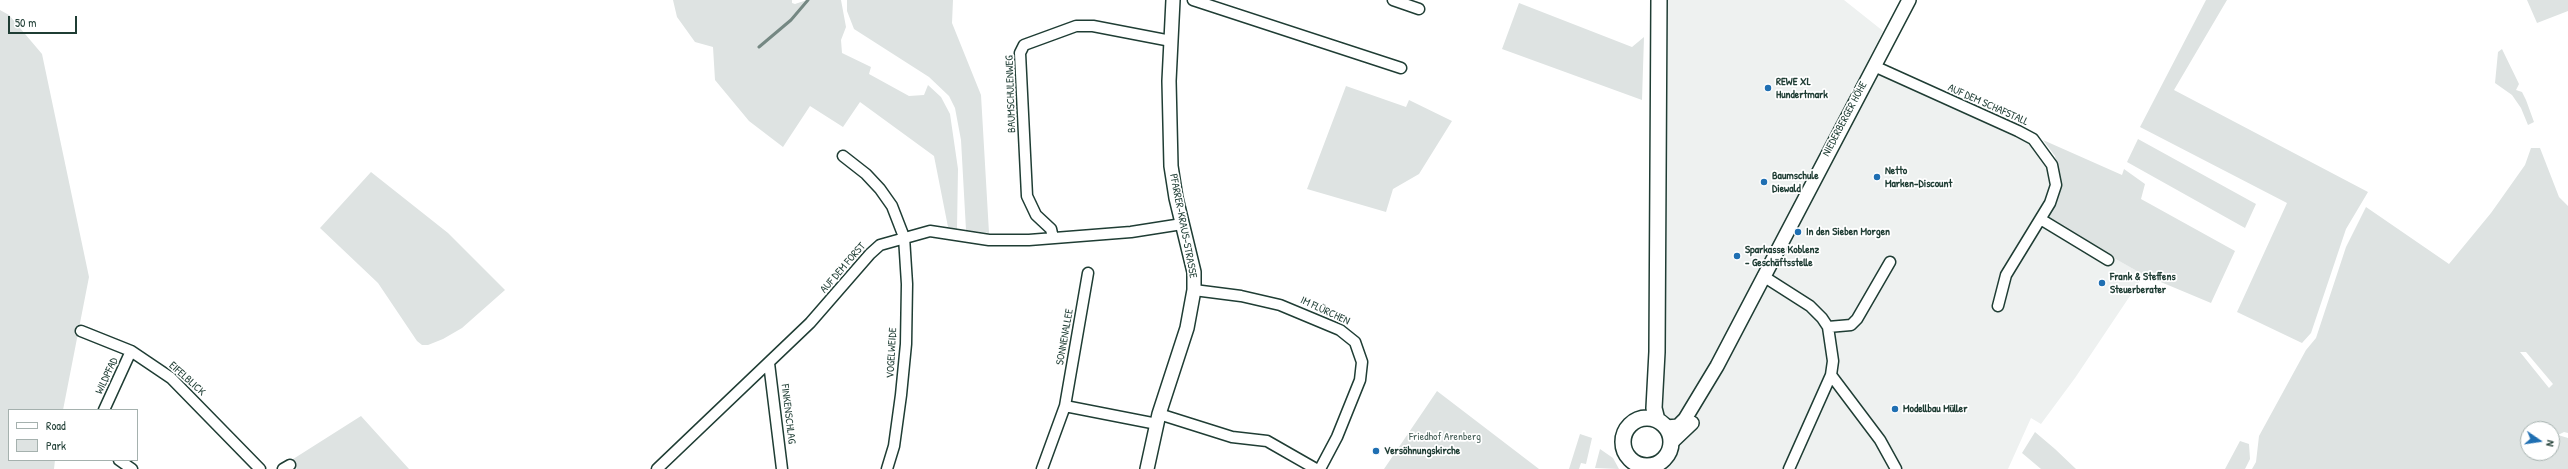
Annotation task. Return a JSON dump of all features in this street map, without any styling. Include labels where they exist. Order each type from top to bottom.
[{"type":"main road","points":[[1655,339],[1657,352],[1654,408],[1672,442],[1669,453],[1662,462],[1638,466],[1625,453],[1623,439],[1628,427],[1641,419],[1645,408],[1655,339],[1659,0]]},
{"type":"main road","points":[[1641,419],[1662,424]]},
{"type":"street","name":"PFARRER-KRAUS-STRASSE","points":[[1147,469],[1158,419],[1187,328],[1194,290],[1193,268],[1182,224],[1171,160],[1169,115],[1173,0]]},
{"type":"street","points":[[1193,0],[1401,68]]},
{"type":"street","name":"NIEDERBERGER HÖHE","points":[[1662,424],[1678,426],[1685,420],[1717,366],[1909,0]]},
{"type":"street","points":[[1398,1],[1419,8]]},
{"type":"street","name":"BAUMSCHULENWEG","points":[[1053,238],[1051,229],[1036,214],[1027,196],[1020,53],[1024,44],[1076,26],[1093,26],[1171,41]]},
{"type":"street","name":"AUF DEM SCHAFSTALL","points":[[1874,66],[2033,139],[2052,165],[2056,185],[2042,220],[2006,275],[1998,306]]},
{"type":"street","name":"VOGELWEIDE","points":[[843,156],[866,174],[880,189],[892,206],[904,237],[907,284],[902,395],[894,446],[887,469]]},
{"type":"street","points":[[2042,220],[2108,260]]},
{"type":"street","name":"AUF DEM FORST","points":[[657,469],[810,323],[870,254],[880,245],[904,237],[930,231],[1002,240],[1131,232],[1182,224]]},
{"type":"street","points":[[1828,327],[1851,325],[1857,319],[1890,262]]},
{"type":"street","name":"SONNENALLEE","points":[[1042,469],[1065,406],[1088,273]]},
{"type":"street","points":[[1763,276],[1810,306],[1828,327],[1833,360],[1831,375],[1789,469]]},
{"type":"street","name":"IM FLÜRCHEN","points":[[1194,290],[1241,296],[1280,305],[1340,330],[1355,342],[1362,362],[1360,380],[1337,437],[1320,469]]},
{"type":"street","name":"EIFELBLICK","points":[[82,331],[131,351],[171,378],[260,469]]},
{"type":"street","name":"WILDPFAD","points":[[104,409],[131,351]]},
{"type":"street","name":"FINKENSCHLAG","points":[[769,363],[782,469]]},
{"type":"street","name":"NIEDERBERGER HÖHE","points":[[1672,442],[1688,428],[1696,417],[1713,381],[1717,366]]},
{"type":"street","points":[[1831,375],[1880,440],[1896,469]]},
{"type":"street","points":[[1065,406],[1158,419],[1232,438],[1268,441],[1316,469]]},
{"type":"street","points":[[120,461],[132,469]]},
{"type":"shaded area","points":[[1668,0],[1844,0],[1883,31],[1865,67],[2030,144],[2044,157],[2049,173],[2050,190],[2040,216],[2144,275],[2075,378],[2041,424],[2031,418],[2008,469],[1664,469],[1676,454],[1674,431],[1658,415]]},
{"type":"green space","points":[[673,0],[792,0],[792,3],[795,4],[807,0],[841,0],[846,27],[841,40],[842,53],[871,67],[869,74],[909,96],[924,95],[928,85],[941,97],[950,114],[958,169],[957,229],[948,227],[934,156],[860,102],[843,127],[810,106],[783,147],[749,121],[715,80],[713,47],[695,42],[677,17]]},
{"type":"green space","points":[[847,0],[953,0],[952,23],[981,95],[989,233],[966,230],[961,140],[955,108],[949,96],[929,77],[854,29],[847,11]]},
{"type":"green space","points":[[2206,0],[2227,0],[2174,90],[2368,192],[2346,229],[2311,333],[2302,343],[2237,312],[2287,203],[2140,127]]},
{"type":"green space","points":[[2527,0],[2568,0],[2568,11],[2537,23]]},
{"type":"green space","points":[[1519,3],[1632,47],[1644,37],[1642,100],[1502,49]]},
{"type":"green space","points":[[0,10],[9,15],[42,54],[89,277],[63,409],[8,409],[8,461],[55,461],[54,469],[0,469]]},
{"type":"green space","points":[[2502,49],[2519,84],[2516,90],[2522,92],[2534,122],[2528,125],[2521,108],[2512,95],[2495,83],[2498,52]]},
{"type":"green space","points":[[1346,86],[1406,107],[1409,100],[1452,121],[1419,174],[1393,189],[1386,212],[1307,189]]},
{"type":"green space","points":[[2138,139],[2256,204],[2245,228],[2127,162]]},
{"type":"green space","points":[[2043,140],[2122,175],[2124,169],[2145,184],[2141,199],[2235,251],[2211,303],[2144,275],[2050,222],[2048,218],[2058,196],[2059,175],[2055,156]]},
{"type":"green space","points":[[2531,148],[2540,148],[2559,197],[2568,206],[2568,433],[2564,432],[2560,434],[2560,421],[2520,421],[2520,461],[2560,461],[2560,436],[2568,438],[2568,469],[2252,469],[2256,462],[2259,436],[2306,350],[2316,338],[2346,247],[2366,207],[2449,264],[2491,213],[2525,165]],"holes":[[[2520,352],[2526,352],[2553,384],[2549,388]]]},
{"type":"green space","points":[[371,172],[448,233],[505,290],[462,328],[443,339],[428,345],[422,345],[417,341],[378,283],[320,228]]},
{"type":"green space","name":"Friedhof Arenberg","points":[[1437,391],[1539,469],[1384,469]]},
{"type":"green space","points":[[361,416],[409,469],[297,469],[290,461]]},
{"type":"green space","points":[[2035,432],[2076,469],[2041,469],[2022,453]]},
{"type":"green space","points":[[1580,434],[1592,438],[1586,464],[1581,463],[1579,469],[1569,469]]},
{"type":"green space","points":[[2240,441],[2249,444],[2250,459],[2245,469],[2225,469]]},
{"type":"green space","points":[[1600,449],[1613,458],[1619,469],[1595,468]]},
{"type":"waterway","points":[[759,47],[791,20],[808,0]]},
{"type":"place","name":"REWE XL Hundertmark","points":[[1768,88]]},
{"type":"place","name":"Netto Marken-Discount","points":[[1877,177]]},
{"type":"place","name":"Baumschule Diewald","points":[[1764,182]]},
{"type":"place","name":"In den Sieben Morgen","points":[[1798,232]]},
{"type":"place","name":"Sparkasse Koblenz - Geschäftsstelle","points":[[1737,256]]},
{"type":"place","name":"Frank & Steffens Steuerberater","points":[[2102,283]]},
{"type":"place","name":"Modellbau Müller","points":[[1895,409]]},
{"type":"place","name":"Versöhnungskirche","points":[[1376,451]]}]
